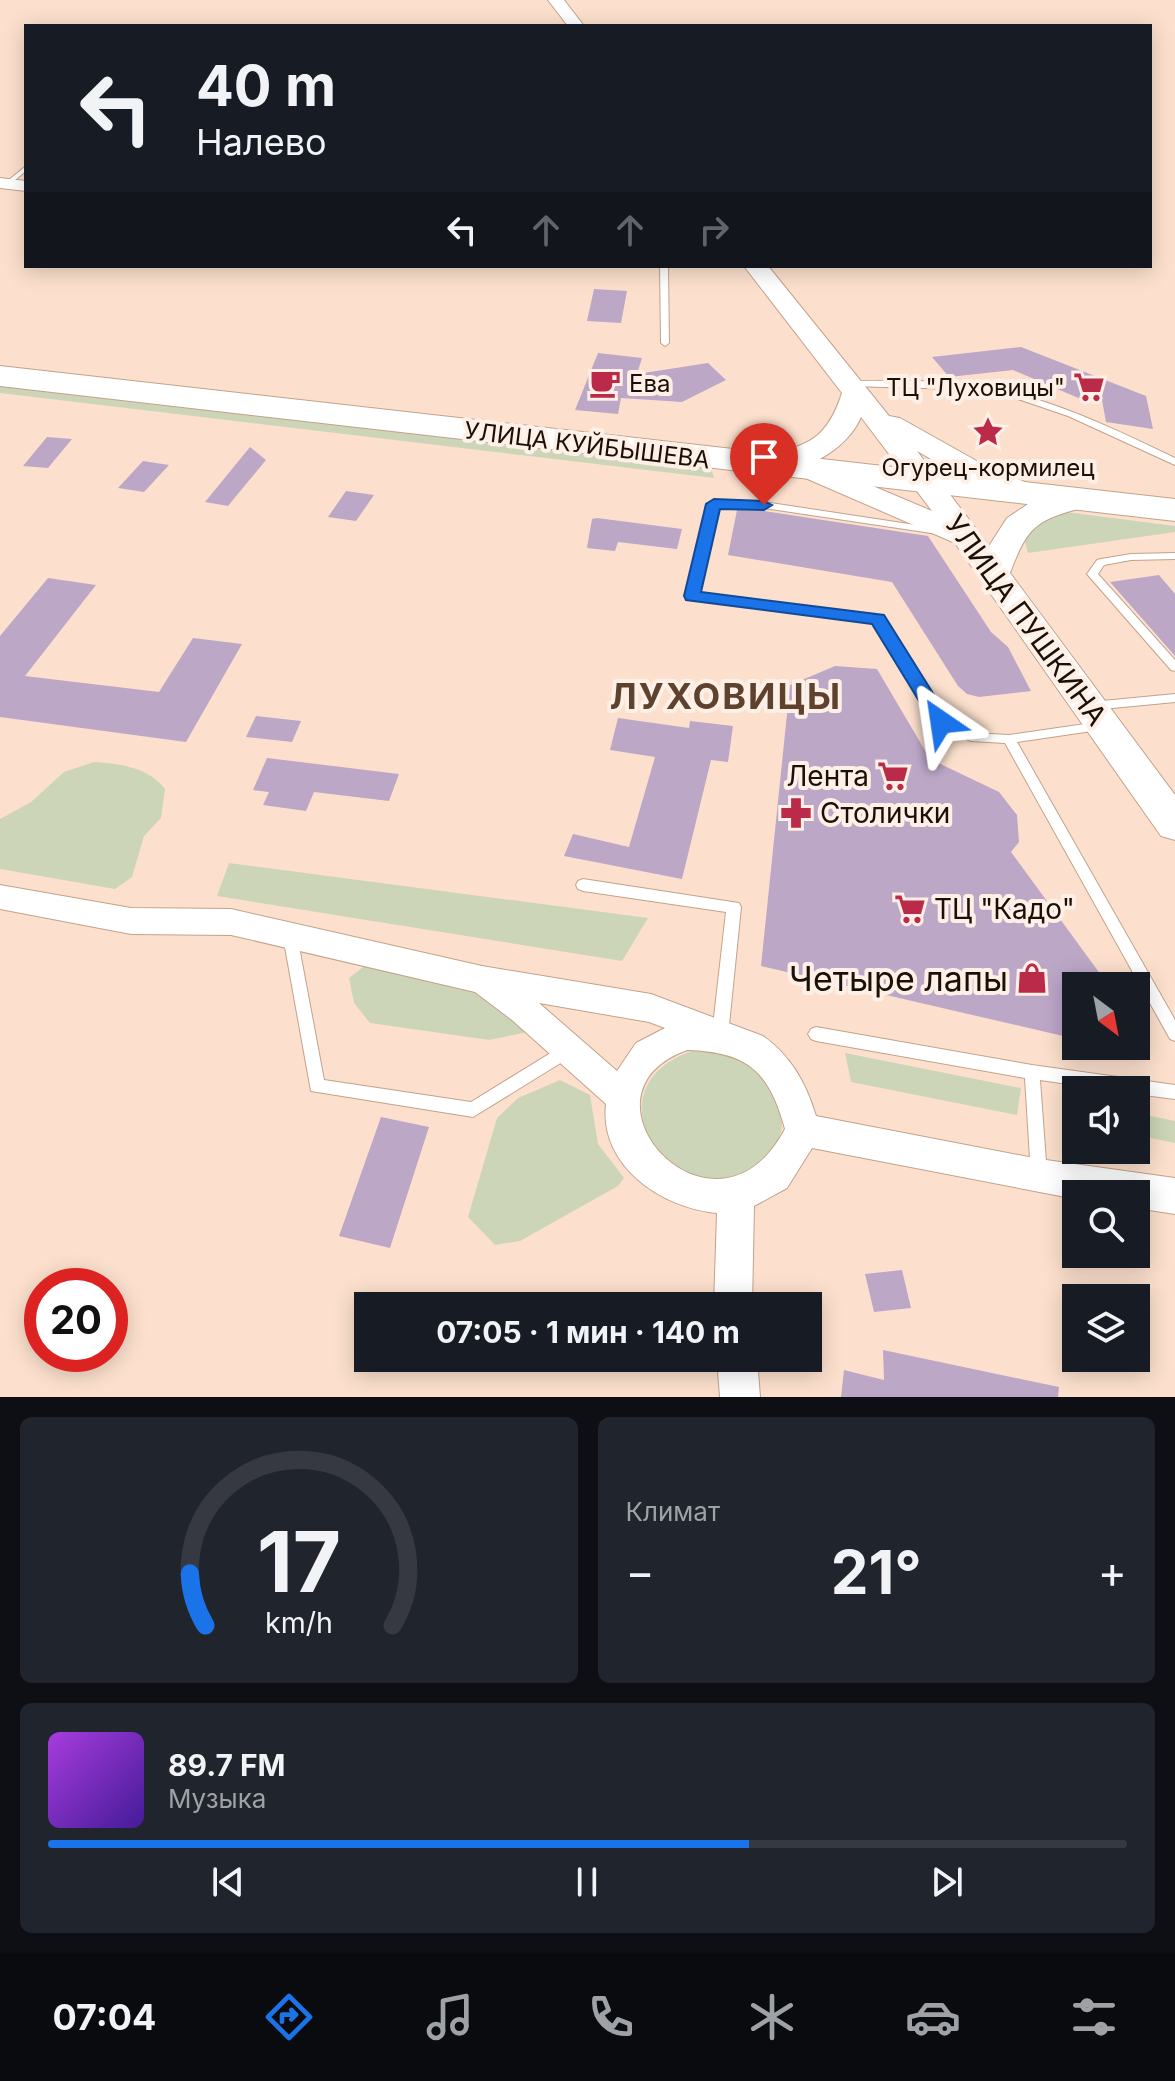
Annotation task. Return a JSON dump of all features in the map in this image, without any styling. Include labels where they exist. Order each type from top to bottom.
[{"type":"highway","name":"УЛИЦА КУЙБЫШЕВА","points":[[0,376],[1175,510]]},
{"type":"main road","points":[[556,0],[574,24]]},
{"type":"main road","name":"УЛИЦА ПУШКИНА","points":[[758,268],[927,483],[992,577],[1175,825]]},
{"type":"main road","points":[[761,465],[806,455],[828,445],[839,436],[859,396],[972,470],[1028,494]]},
{"type":"main road","points":[[813,471],[963,536]]},
{"type":"main road","points":[[992,577],[1012,528],[1053,504],[1083,501]]},
{"type":"street","points":[[3,184],[24,186]]},
{"type":"street","points":[[0,897],[131,921],[231,922],[482,980],[651,1008],[751,1046],[778,1066],[794,1094],[803,1130],[790,1157],[768,1182],[736,1195],[700,1196],[665,1183],[639,1159],[624,1129],[623,1097],[635,1068],[657,1047],[687,1035],[720,1035]]},
{"type":"street","points":[[482,980],[524,1010],[623,1097]]},
{"type":"street","points":[[803,1130],[1039,1176],[1175,1196]]},
{"type":"street","points":[[733,1292],[736,1195]]},
{"type":"street","points":[[738,1372],[740,1397]]},
{"type":"lane","points":[[3,184],[24,169]]},
{"type":"lane","points":[[664,268],[665,343]]},
{"type":"lane","points":[[859,396],[962,386],[1013,395],[1068,412],[1175,462]]},
{"type":"lane","points":[[963,536],[793,509],[714,504],[692,596],[878,619],[941,722],[971,737],[1009,739],[1175,698]]},
{"type":"lane","points":[[1175,556],[1101,562],[1092,574],[1175,667]]},
{"type":"lane","points":[[1009,739],[1175,1034]]},
{"type":"lane","points":[[583,885],[734,907],[720,1035]]},
{"type":"lane","points":[[290,936],[317,1086],[473,1110],[568,1050]]},
{"type":"lane","points":[[816,1034],[1032,1072],[1175,1092]]},
{"type":"lane","points":[[1032,1072],[1039,1176]]},
{"type":"green space","points":[[0,384],[711,468],[714,478],[0,393]]},
{"type":"green space","points":[[1066,512],[1175,526],[1175,532],[1028,553],[1023,534],[1042,518]]},
{"type":"green space","points":[[94,762],[142,771],[165,789],[161,818],[144,836],[132,877],[115,889],[0,869],[0,819],[31,802],[64,772]]},
{"type":"green space","points":[[229,863],[648,918],[622,961],[217,896]]},
{"type":"green space","points":[[367,964],[476,990],[528,1032],[489,1040],[370,1023],[354,1003],[349,978]]},
{"type":"green space","points":[[699,1049],[733,1054],[751,1063],[769,1083],[780,1108],[782,1122],[775,1147],[766,1158],[733,1177],[701,1178],[673,1166],[653,1145],[643,1118],[645,1091],[663,1067]]},
{"type":"green space","points":[[845,1053],[1021,1088],[1017,1115],[851,1082]]},
{"type":"green space","points":[[560,1080],[590,1095],[598,1144],[624,1178],[618,1186],[520,1241],[495,1245],[468,1217],[497,1118],[518,1098]]},
{"type":"green space","points":[[1150,1116],[1175,1121],[1175,1143],[1150,1138]]},
{"type":"building","points":[[594,289],[627,291],[621,323],[587,321]]},
{"type":"building","name":"ТЦ \"Луховицы\"","points":[[1021,347],[1146,396],[1153,429],[1106,422],[1100,389],[1083,400],[1013,370],[949,377],[932,357]]},
{"type":"building","points":[[598,353],[642,358],[637,374],[708,363],[726,380],[682,402],[621,398],[618,414],[575,410]]},
{"type":"building","points":[[47,437],[72,439],[48,468],[23,466]]},
{"type":"building","points":[[250,447],[266,460],[228,506],[205,502]]},
{"type":"building","points":[[143,461],[169,465],[144,492],[118,488]]},
{"type":"building","points":[[346,491],[374,495],[356,521],[328,517]]},
{"type":"building","points":[[737,510],[764,511],[928,536],[991,632],[1008,647],[1031,691],[979,697],[967,694],[958,686],[892,582],[728,555]]},
{"type":"building","points":[[592,519],[682,529],[677,549],[618,542],[615,551],[587,548]]},
{"type":"building","points":[[1159,575],[1175,594],[1175,656],[1110,582]]},
{"type":"building","points":[[48,578],[96,585],[25,676],[159,692],[193,638],[242,644],[186,742],[0,717],[0,636]]},
{"type":"building","name":"ТЦ \"Кадо\"","points":[[835,666],[877,669],[930,759],[999,792],[1017,815],[1019,842],[1011,852],[1099,972],[1062,972],[1062,1036],[761,966],[790,685]]},
{"type":"building","points":[[256,716],[301,721],[292,742],[246,737]]},
{"type":"building","points":[[618,718],[689,728],[690,721],[733,726],[728,762],[711,760],[682,879],[564,856],[573,834],[629,847],[655,757],[610,750]]},
{"type":"building","points":[[267,758],[399,774],[389,801],[314,792],[306,811],[263,805],[269,792],[253,790]]},
{"type":"building","points":[[381,1117],[429,1127],[390,1248],[339,1236]]},
{"type":"building","points":[[902,1270],[911,1308],[874,1312],[865,1274]]},
{"type":"building","points":[[883,1350],[1059,1387],[1058,1397],[841,1397],[844,1370],[884,1380]]},
{"type":"place","name":"Ева","points":[[605,383]]},
{"type":"place","name":"ТЦ \"Луховицы\"","points":[[1089,387]]},
{"type":"place","name":"Огурец-кормилец","points":[[988,432]]},
{"type":"place","name":"Лента","points":[[893,776]]},
{"type":"place","name":"Столички","points":[[796,813]]},
{"type":"place","name":"ТЦ \"Кадо\"","points":[[910,909]]},
{"type":"place","name":"Четыре лапы","points":[[1032,978]]},
{"type":"district","name":"ЛУХОВИЦЫ","points":[[726,696]]},
{"type":"route","points":[[764,505],[714,504],[692,596],[878,619],[941,722]]}]
